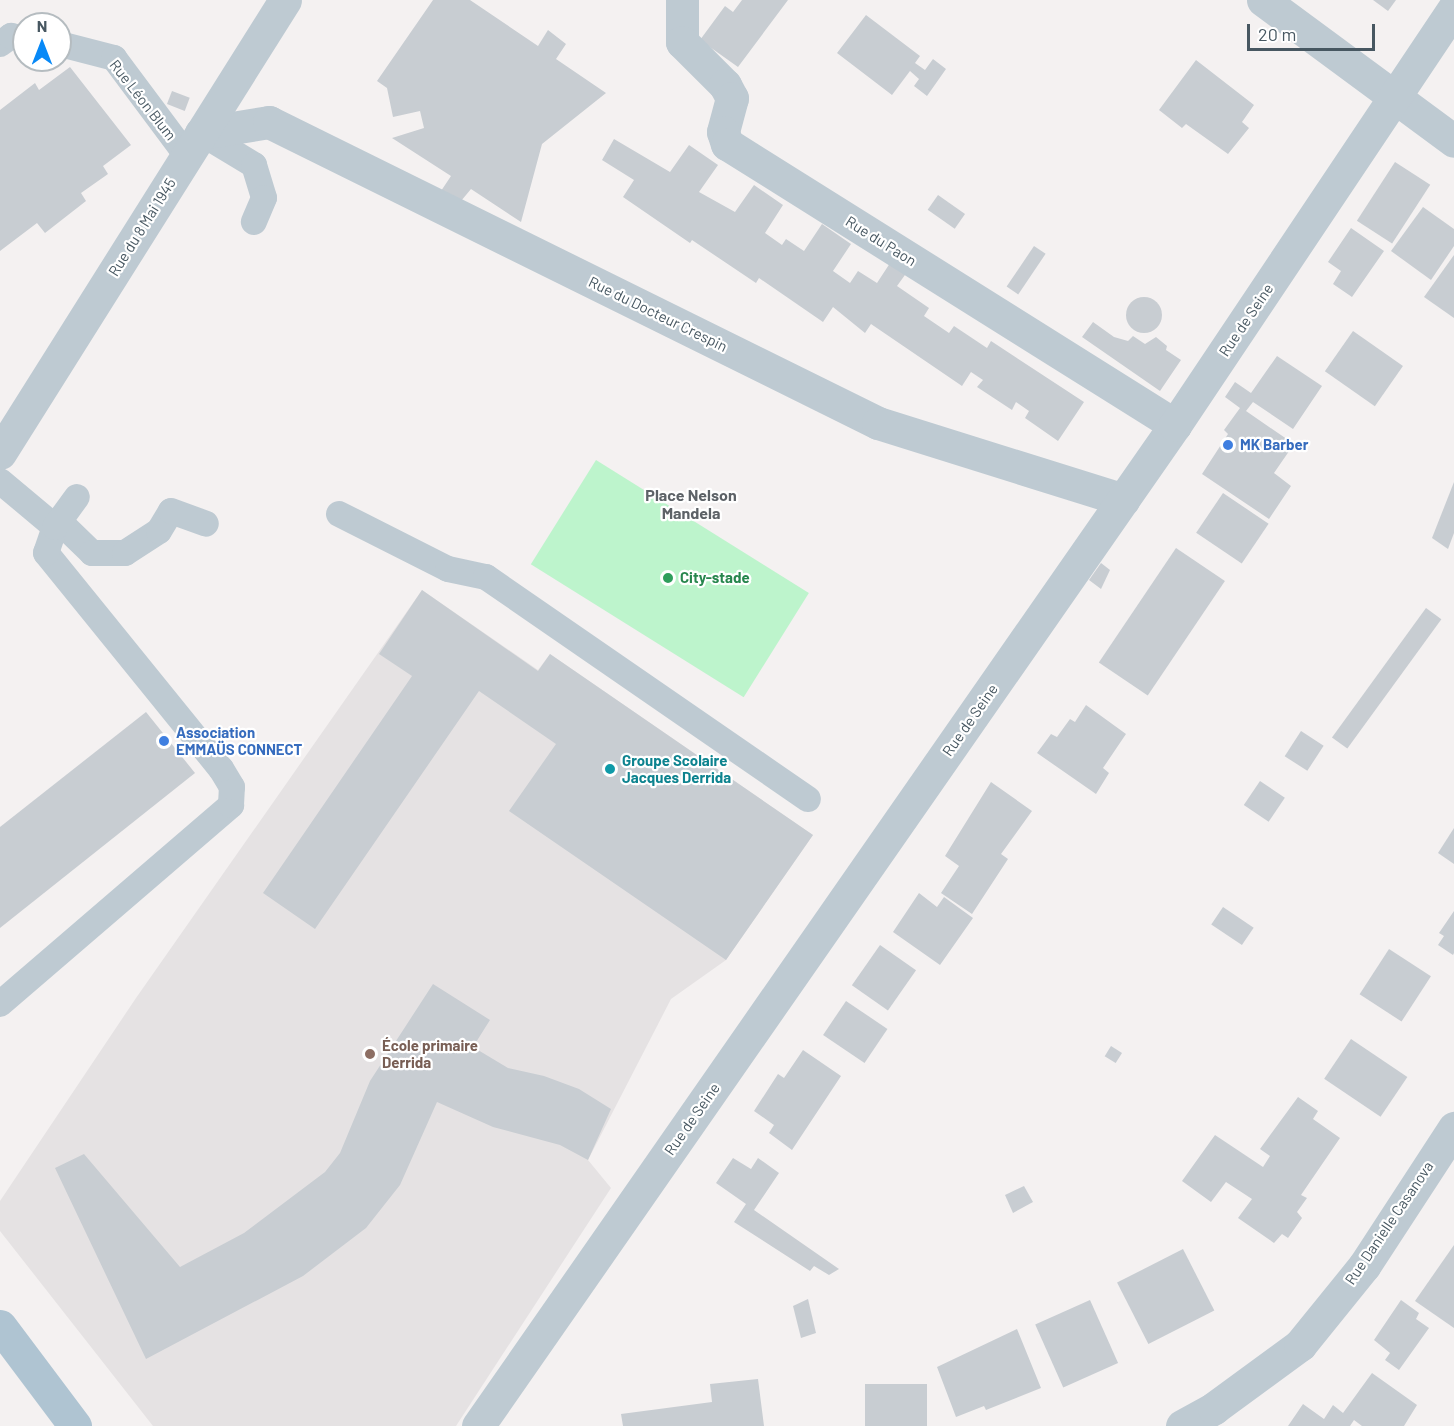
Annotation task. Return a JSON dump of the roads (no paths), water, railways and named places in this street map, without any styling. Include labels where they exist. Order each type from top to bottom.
[{"type":"main road","points":[[0,1326],[75,1426]]},
{"type":"street","name":"Rue du 8 Mai 1945","points":[[2,447],[285,0]]},
{"type":"street","name":"Rue du Paon","points":[[682,0],[682,42],[725,85],[732,98],[723,132],[726,144],[1175,425]]},
{"type":"street","points":[[1263,0],[1454,141]]},
{"type":"street","name":"Rue de Seine","points":[[478,1426],[1124,500],[1454,8]]},
{"type":"street","name":"Rue du Docteur Crespin","points":[[194,144],[269,122],[878,423],[1124,500]]},
{"type":"street","name":"Rue Danielle Casanova","points":[[1182,1426],[1214,1408],[1300,1345],[1364,1266],[1454,1128]]},
{"type":"lane","name":"Rue Léon Blum","points":[[72,47],[114,58],[194,144]]},
{"type":"lane","points":[[194,144],[254,165],[264,198],[254,222]]},
{"type":"lane","points":[[0,481],[92,553],[124,553],[159,531],[171,511],[206,524]]},
{"type":"lane","points":[[0,1004],[231,805],[232,786],[221,769],[46,553],[57,524],[77,497]]},
{"type":"lane","points":[[339,514],[448,569],[486,577],[808,799]]},
{"type":"place","name":"MK Barber","points":[[1228,445]]},
{"type":"place","name":"City-stade","points":[[668,578]]},
{"type":"place","name":"Association EMMAÜS CONNECT","points":[[164,741]]},
{"type":"place","name":"Groupe Scolaire Jacques Derrida","points":[[610,769]]},
{"type":"place","name":"École primaire Derrida","points":[[370,1054]]},
{"type":"district","name":"Place Nelson Mandela","points":[[691,504]]}]
